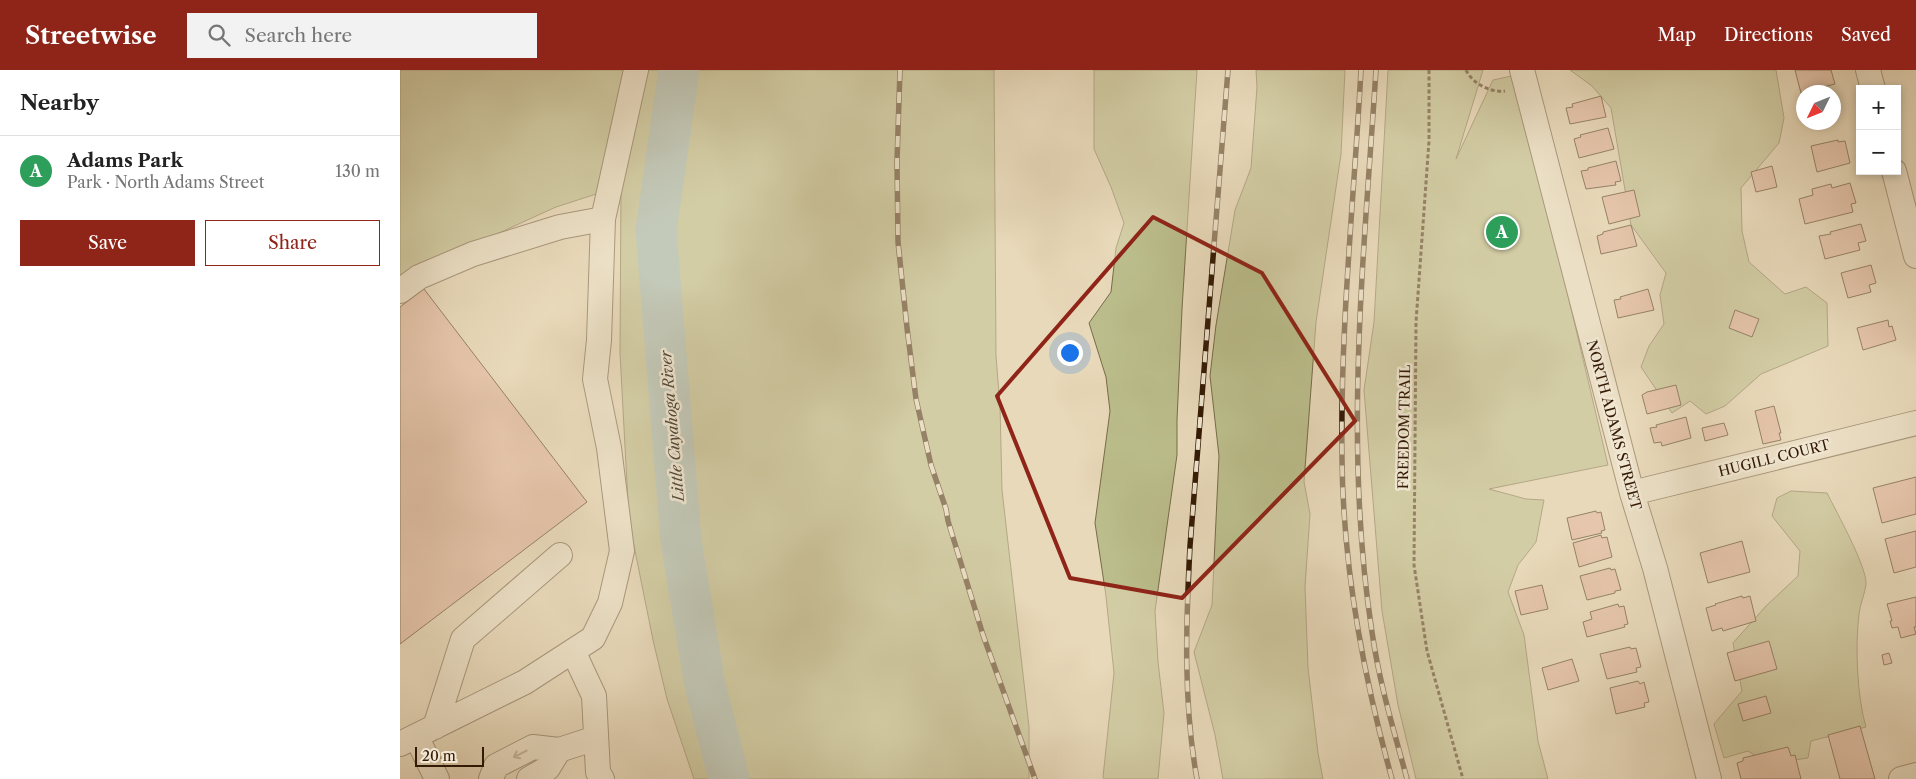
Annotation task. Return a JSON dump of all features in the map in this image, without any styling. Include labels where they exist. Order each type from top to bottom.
[{"type":"street","points":[[417,736],[525,682],[593,638],[610,603],[622,551],[609,448],[595,379],[599,340],[603,219],[636,70]]},
{"type":"street","points":[[1868,70],[1872,85]]},
{"type":"street","name":"NORTH ADAMS STREET","points":[[1524,78],[1632,493],[1655,568],[1709,779]]},
{"type":"street","points":[[1895,175],[1916,256]]},
{"type":"street","points":[[400,291],[419,277],[473,254],[560,227],[603,219]]},
{"type":"street","name":"HUGILL COURT","points":[[1632,493],[1916,423]]},
{"type":"street","points":[[417,736],[463,639],[560,554]]},
{"type":"street","points":[[573,651],[594,696],[598,772],[602,779]]},
{"type":"street","points":[[417,736],[438,779]]},
{"type":"street","points":[[491,779],[496,766],[534,747],[559,750],[596,738]]},
{"type":"street","points":[[529,779],[548,768],[559,750]]},
{"type":"street","points":[[1901,779],[1916,775]]},
{"type":"path","name":"FREEDOM TRAIL","points":[[1429,70],[1429,141],[1416,322],[1414,565],[1427,651],[1463,779]]},
{"type":"path","points":[[1466,70],[1484,88],[1499,92],[1524,78]]},
{"type":"highlighted area","points":[[1153,217],[1262,273],[1355,421],[1182,598],[1070,578],[997,396]]},
{"type":"green space","points":[[400,70],[994,70],[996,356],[1000,406],[1002,490],[1029,727],[1029,779],[694,779],[667,699],[629,521],[620,353],[621,186],[556,207],[400,278]]},
{"type":"green space","points":[[1094,70],[1197,70],[1182,309],[1177,455],[1155,611],[1164,713],[1158,779],[1104,779],[1103,777],[1114,673],[1106,596],[1095,523],[1110,411],[1106,377],[1089,323],[1111,292],[1116,248],[1124,223],[1094,149]]},
{"type":"green space","points":[[1256,70],[1345,70],[1341,154],[1316,322],[1304,482],[1310,514],[1305,587],[1308,668],[1323,779],[1223,779],[1215,735],[1194,652],[1212,605],[1219,456],[1210,376],[1216,325],[1235,210],[1251,168],[1257,87]]},
{"type":"green space","points":[[1388,70],[1483,70],[1456,159],[1493,80],[1516,75],[1608,465],[1489,489],[1526,499],[1544,500],[1536,542],[1518,565],[1508,592],[1524,635],[1538,741],[1548,779],[1416,779],[1398,705],[1382,611],[1364,390],[1374,322]]},
{"type":"green space","points":[[1570,70],[1776,70],[1784,118],[1779,143],[1741,188],[1742,231],[1749,262],[1785,294],[1806,287],[1827,303],[1828,346],[1761,374],[1725,406],[1706,414],[1690,401],[1672,413],[1641,367],[1649,346],[1664,324],[1660,295],[1666,273],[1631,225],[1611,108],[1592,86]]},
{"type":"green space","points":[[1791,491],[1827,493],[1862,565],[1866,584],[1859,614],[1857,656],[1859,686],[1866,727],[1811,741],[1808,758],[1768,764],[1748,751],[1724,758],[1714,724],[1742,691],[1733,643],[1766,606],[1798,576],[1800,551],[1772,516],[1777,498]]},
{"type":"building","points":[[1795,70],[1831,70],[1835,84],[1831,85],[1799,85]]},
{"type":"building","points":[[1601,96],[1606,117],[1570,124],[1566,108],[1573,107],[1572,104]]},
{"type":"building","points":[[1608,128],[1614,149],[1579,158],[1574,139],[1581,137],[1580,135]]},
{"type":"building","points":[[1838,140],[1838,142],[1845,141],[1850,163],[1817,172],[1811,146]]},
{"type":"building","points":[[1616,161],[1621,181],[1615,182],[1616,185],[1586,189],[1581,171]]},
{"type":"building","points":[[1772,166],[1777,187],[1756,192],[1751,172]]},
{"type":"building","points":[[1850,183],[1856,203],[1851,204],[1853,212],[1805,224],[1799,199],[1813,195],[1812,189],[1831,184],[1832,188]]},
{"type":"building","points":[[1634,190],[1640,216],[1609,224],[1602,197]]},
{"type":"building","points":[[1861,224],[1866,241],[1858,243],[1860,250],[1825,259],[1819,236]]},
{"type":"building","points":[[1631,225],[1637,246],[1601,254],[1597,236],[1603,234],[1603,232]]},
{"type":"building","points":[[1871,265],[1876,283],[1869,285],[1871,292],[1848,298],[1841,273]]},
{"type":"building","points":[[424,289],[587,502],[400,644],[400,307]]},
{"type":"building","points":[[1648,289],[1654,310],[1618,318],[1614,300]]},
{"type":"building","points":[[1735,310],[1759,319],[1752,337],[1729,328]]},
{"type":"building","points":[[1888,320],[1889,327],[1892,326],[1896,340],[1863,350],[1857,328]]},
{"type":"building","points":[[1676,385],[1681,405],[1647,414],[1642,395]]},
{"type":"building","points":[[1774,406],[1781,440],[1763,444],[1755,411]]},
{"type":"building","points":[[1686,417],[1691,438],[1662,446],[1661,442],[1654,443],[1650,428]]},
{"type":"building","points":[[1724,423],[1728,435],[1705,441],[1702,428]]},
{"type":"building","points":[[1916,477],[1916,514],[1882,523],[1873,488]]},
{"type":"building","points":[[1596,511],[1597,513],[1601,512],[1605,530],[1601,531],[1602,533],[1572,540],[1567,518]]},
{"type":"building","points":[[1916,531],[1916,567],[1894,573],[1885,539]]},
{"type":"building","points":[[1601,535],[1602,538],[1607,537],[1612,557],[1579,567],[1573,543]]},
{"type":"building","points":[[1742,541],[1750,572],[1708,583],[1700,553]]},
{"type":"building","points":[[1610,568],[1611,570],[1615,569],[1621,590],[1587,600],[1580,576]]},
{"type":"building","points":[[1542,585],[1548,609],[1521,615],[1515,591]]},
{"type":"building","points":[[1742,596],[1743,598],[1750,596],[1756,621],[1723,631],[1722,628],[1712,631],[1706,608]]},
{"type":"building","points":[[1916,597],[1916,627],[1914,627],[1916,634],[1901,638],[1898,627],[1892,628],[1887,604]]},
{"type":"building","points":[[1618,604],[1619,607],[1624,606],[1628,624],[1624,625],[1625,627],[1587,637],[1583,622],[1592,619],[1590,612]]},
{"type":"building","points":[[1769,641],[1777,669],[1735,681],[1727,653]]},
{"type":"building","points":[[1630,647],[1631,649],[1636,648],[1641,667],[1636,668],[1637,672],[1607,679],[1600,654]]},
{"type":"building","points":[[1889,653],[1892,663],[1884,665],[1882,655]]},
{"type":"building","points":[[1572,659],[1579,681],[1548,690],[1542,668]]},
{"type":"building","points":[[1638,681],[1640,684],[1644,682],[1649,702],[1644,703],[1645,707],[1616,714],[1610,688]]},
{"type":"building","points":[[1766,696],[1771,713],[1743,721],[1738,704]]},
{"type":"building","points":[[1860,726],[1875,779],[1840,779],[1828,735]]},
{"type":"building","points":[[1788,747],[1791,756],[1795,755],[1801,779],[1741,779],[1737,763],[1743,761],[1743,758]]},
{"type":"waterway","name":"Little Cuyahoga River","points":[[679,70],[656,230],[681,541],[705,685],[729,779]]},
{"type":"railway","points":[[900,70],[897,161],[898,242],[916,399],[931,465],[983,635],[1035,779]]},
{"type":"railway","points":[[1197,779],[1189,721],[1187,662],[1190,546],[1228,70]]},
{"type":"railway","points":[[1361,70],[1343,362],[1343,499],[1356,620],[1372,700],[1392,779]]},
{"type":"railway","points":[[1376,70],[1359,351],[1357,421],[1359,492],[1363,562],[1375,651],[1387,706],[1407,779]]},
{"type":"place","name":"Adams Park","points":[[1502,232]]}]
